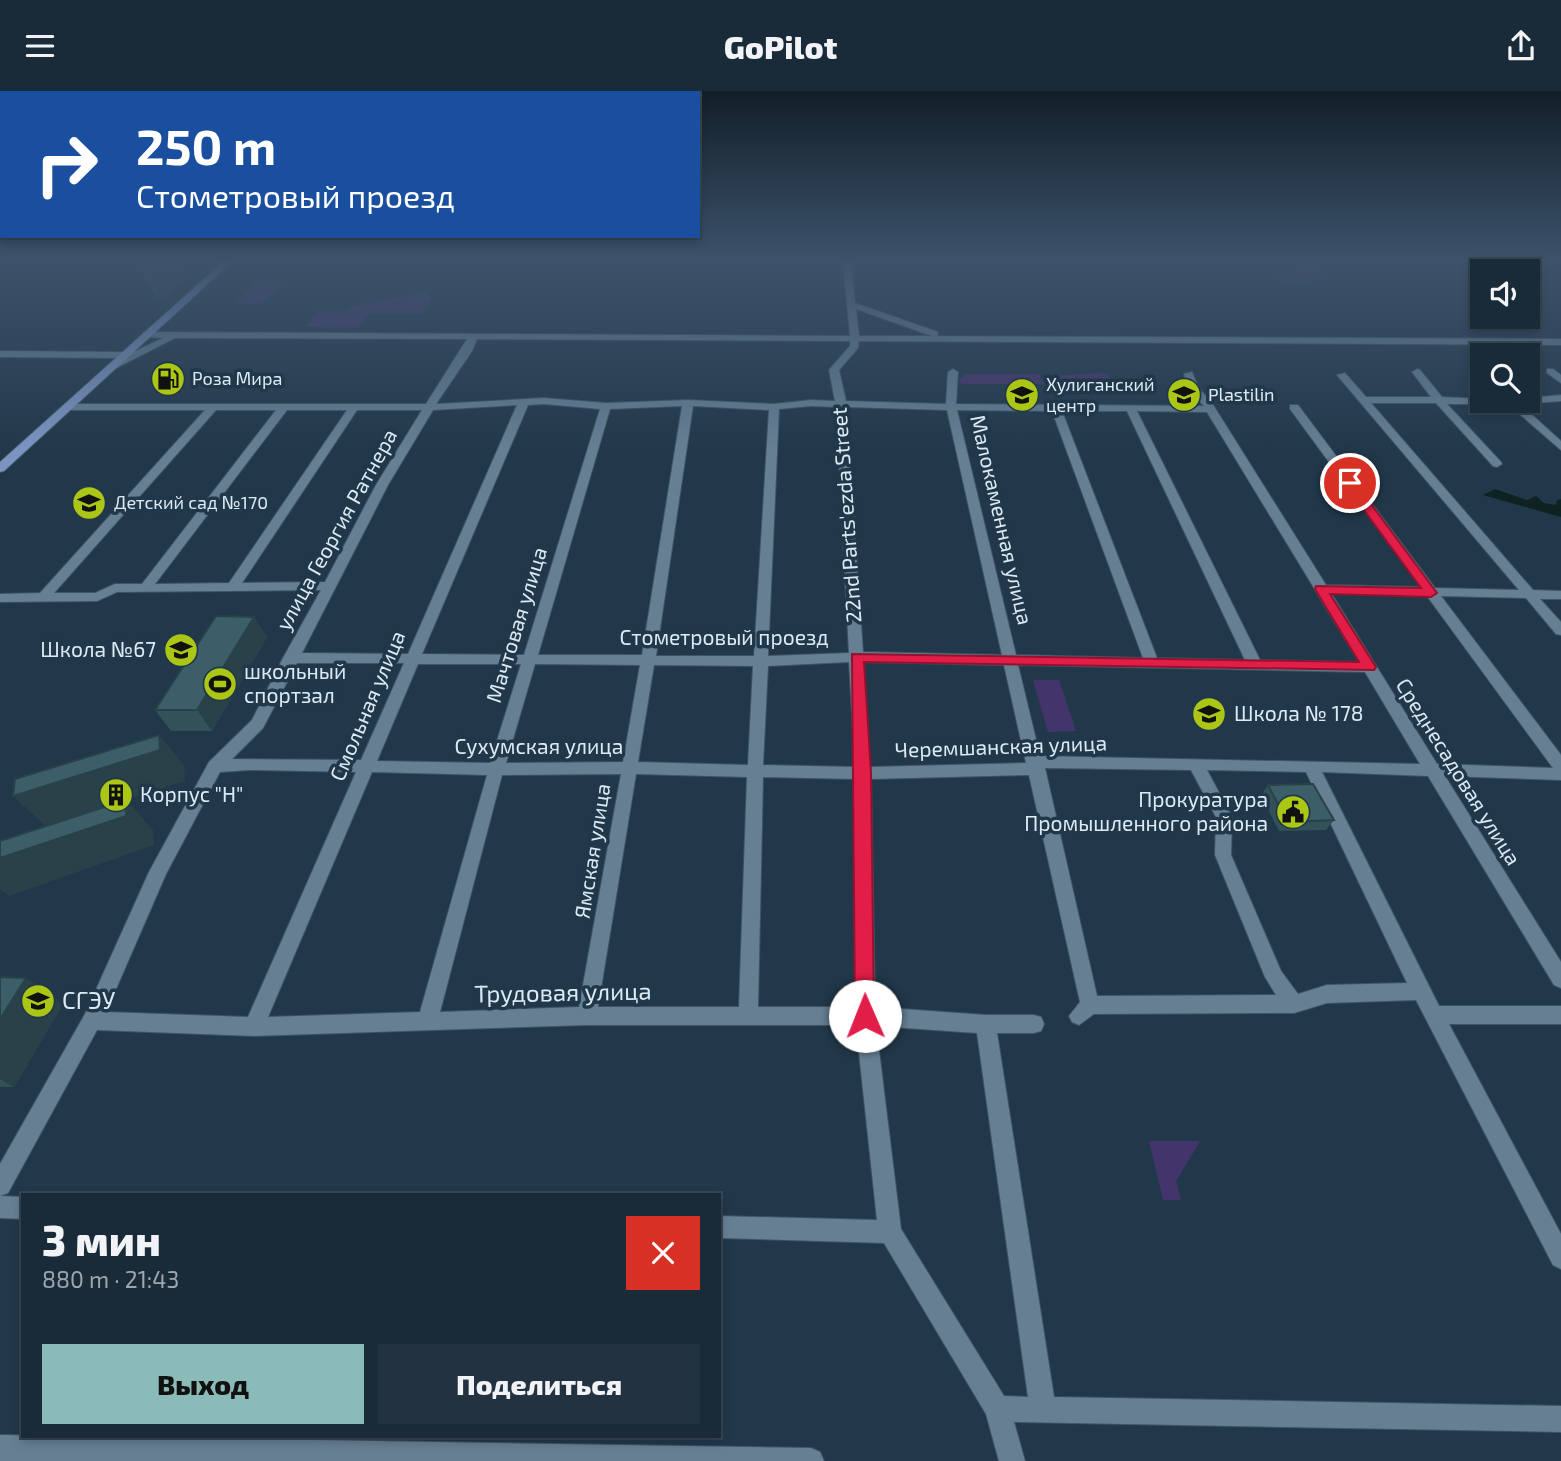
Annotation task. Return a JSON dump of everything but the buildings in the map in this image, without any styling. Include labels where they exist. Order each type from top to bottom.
[{"type":"main road","points":[[0,468],[158,324]]},
{"type":"street","points":[[854,324],[856,339]]},
{"type":"street","points":[[907,324],[950,339]]},
{"type":"street","points":[[146,335],[1561,342]]},
{"type":"street","points":[[107,370],[153,344],[186,335]]},
{"type":"street","name":"улица Георгия Ратнера","points":[[0,1185],[92,1021],[158,872],[215,766],[258,724],[327,586],[382,485],[467,351],[473,337]]},
{"type":"street","name":"22nd Parts'ezda Street","points":[[856,339],[855,346],[834,370],[841,403],[863,773],[865,1016],[890,1232],[997,1409],[1012,1461]]},
{"type":"street","points":[[0,354],[123,355]]},
{"type":"street","points":[[1550,371],[1561,380]]},
{"type":"street","name":"Малокаменная улица","points":[[953,372],[951,407],[1010,661],[1085,1010],[1294,1004]]},
{"type":"street","points":[[1417,372],[1440,402],[1497,464]]},
{"type":"street","name":"Среднесадовая улица","points":[[1189,374],[1194,390],[1210,409],[1561,979]]},
{"type":"street","points":[[1342,375],[1561,631]]},
{"type":"street","points":[[1540,400],[1561,398]]},
{"type":"street","points":[[1363,400],[1470,402]]},
{"type":"street","points":[[66,407],[430,407],[544,401],[606,406],[688,403],[774,407],[841,403],[951,407],[1210,409]]},
{"type":"street","name":"Ямская улица","points":[[587,1016],[648,660],[688,403]]},
{"type":"street","name":"Смольная улица","points":[[254,1027],[523,404]]},
{"type":"street","name":"Мачтовая улица","points":[[428,1019],[528,658],[606,406]]},
{"type":"street","points":[[44,597],[213,407]]},
{"type":"street","points":[[146,587],[284,407]]},
{"type":"street","points":[[233,587],[354,407]]},
{"type":"street","points":[[748,1017],[755,771],[774,407]]},
{"type":"street","points":[[1294,407],[1561,767]]},
{"type":"street","points":[[1056,408],[1152,664]]},
{"type":"street","points":[[1130,408],[1255,665]]},
{"type":"street","points":[[1524,413],[1561,447]]},
{"type":"street","points":[[0,598],[97,597],[115,588],[327,586]]},
{"type":"street","points":[[1321,589],[1561,595]]},
{"type":"street","name":"Стометровый проезд","points":[[290,659],[762,661],[857,657],[1369,667]]},
{"type":"street","name":"Черемшанская улица","points":[[863,773],[1034,769],[1041,762],[1311,766],[1561,774]]},
{"type":"street","name":"Сухумская улица","points":[[215,766],[250,764],[496,769],[628,768],[863,773]]},
{"type":"street","points":[[1196,764],[1224,817],[1223,855],[1274,977],[1294,1004],[1327,993],[1421,991]]},
{"type":"street","points":[[1311,766],[1421,991],[1561,1257]]},
{"type":"street","points":[[1435,1015],[1561,1015]]},
{"type":"street","name":"Трудовая улица","points":[[92,1021],[254,1027],[428,1019],[587,1016],[865,1016],[986,1024],[1034,1024]]},
{"type":"street","points":[[986,1024],[1043,1411]]},
{"type":"street","points":[[0,1207],[21,1208]]},
{"type":"street","points":[[721,1227],[890,1232]]},
{"type":"street","points":[[997,1409],[1561,1419]]},
{"type":"street","points":[[0,1448],[811,1461]]},
{"type":"shaded area","points":[[308,324],[361,324],[358,328],[305,327]]},
{"type":"shaded area","points":[[1100,373],[1108,375],[1116,388],[1111,388],[1102,374],[1108,386],[1056,386],[1051,376]]},
{"type":"shaded area","points":[[965,374],[1040,374],[1040,379],[1045,384],[961,384],[959,380]]},
{"type":"shaded area","points":[[1495,489],[1527,500],[1536,496],[1544,503],[1556,505],[1557,500],[1561,499],[1561,517],[1483,495]]},
{"type":"shaded area","points":[[1033,680],[1059,680],[1076,731],[1048,732]]},
{"type":"shaded area","points":[[1149,1141],[1200,1141],[1176,1181],[1181,1200],[1163,1200]]},
{"type":"place","name":"Роза Мира","points":[[168,379]]},
{"type":"place","name":"Хулиганский центр","points":[[1022,395]]},
{"type":"place","name":"Plastilin","points":[[1184,395]]},
{"type":"place","name":"Детский сад №170","points":[[89,503]]},
{"type":"place","name":"Школа №67","points":[[181,650]]},
{"type":"place","name":"школьный спортзал","points":[[220,684]]},
{"type":"place","name":"Школа № 178","points":[[1209,714]]},
{"type":"place","name":"Корпус \"Н\"","points":[[116,795]]},
{"type":"place","name":"Прокуратура Промышленного района","points":[[1293,812]]},
{"type":"place","name":"СГЭУ","points":[[38,1001]]},
{"type":"route","points":[[865,1016],[863,773],[857,657],[1369,667],[1321,589],[1431,593],[1350,483]]}]
